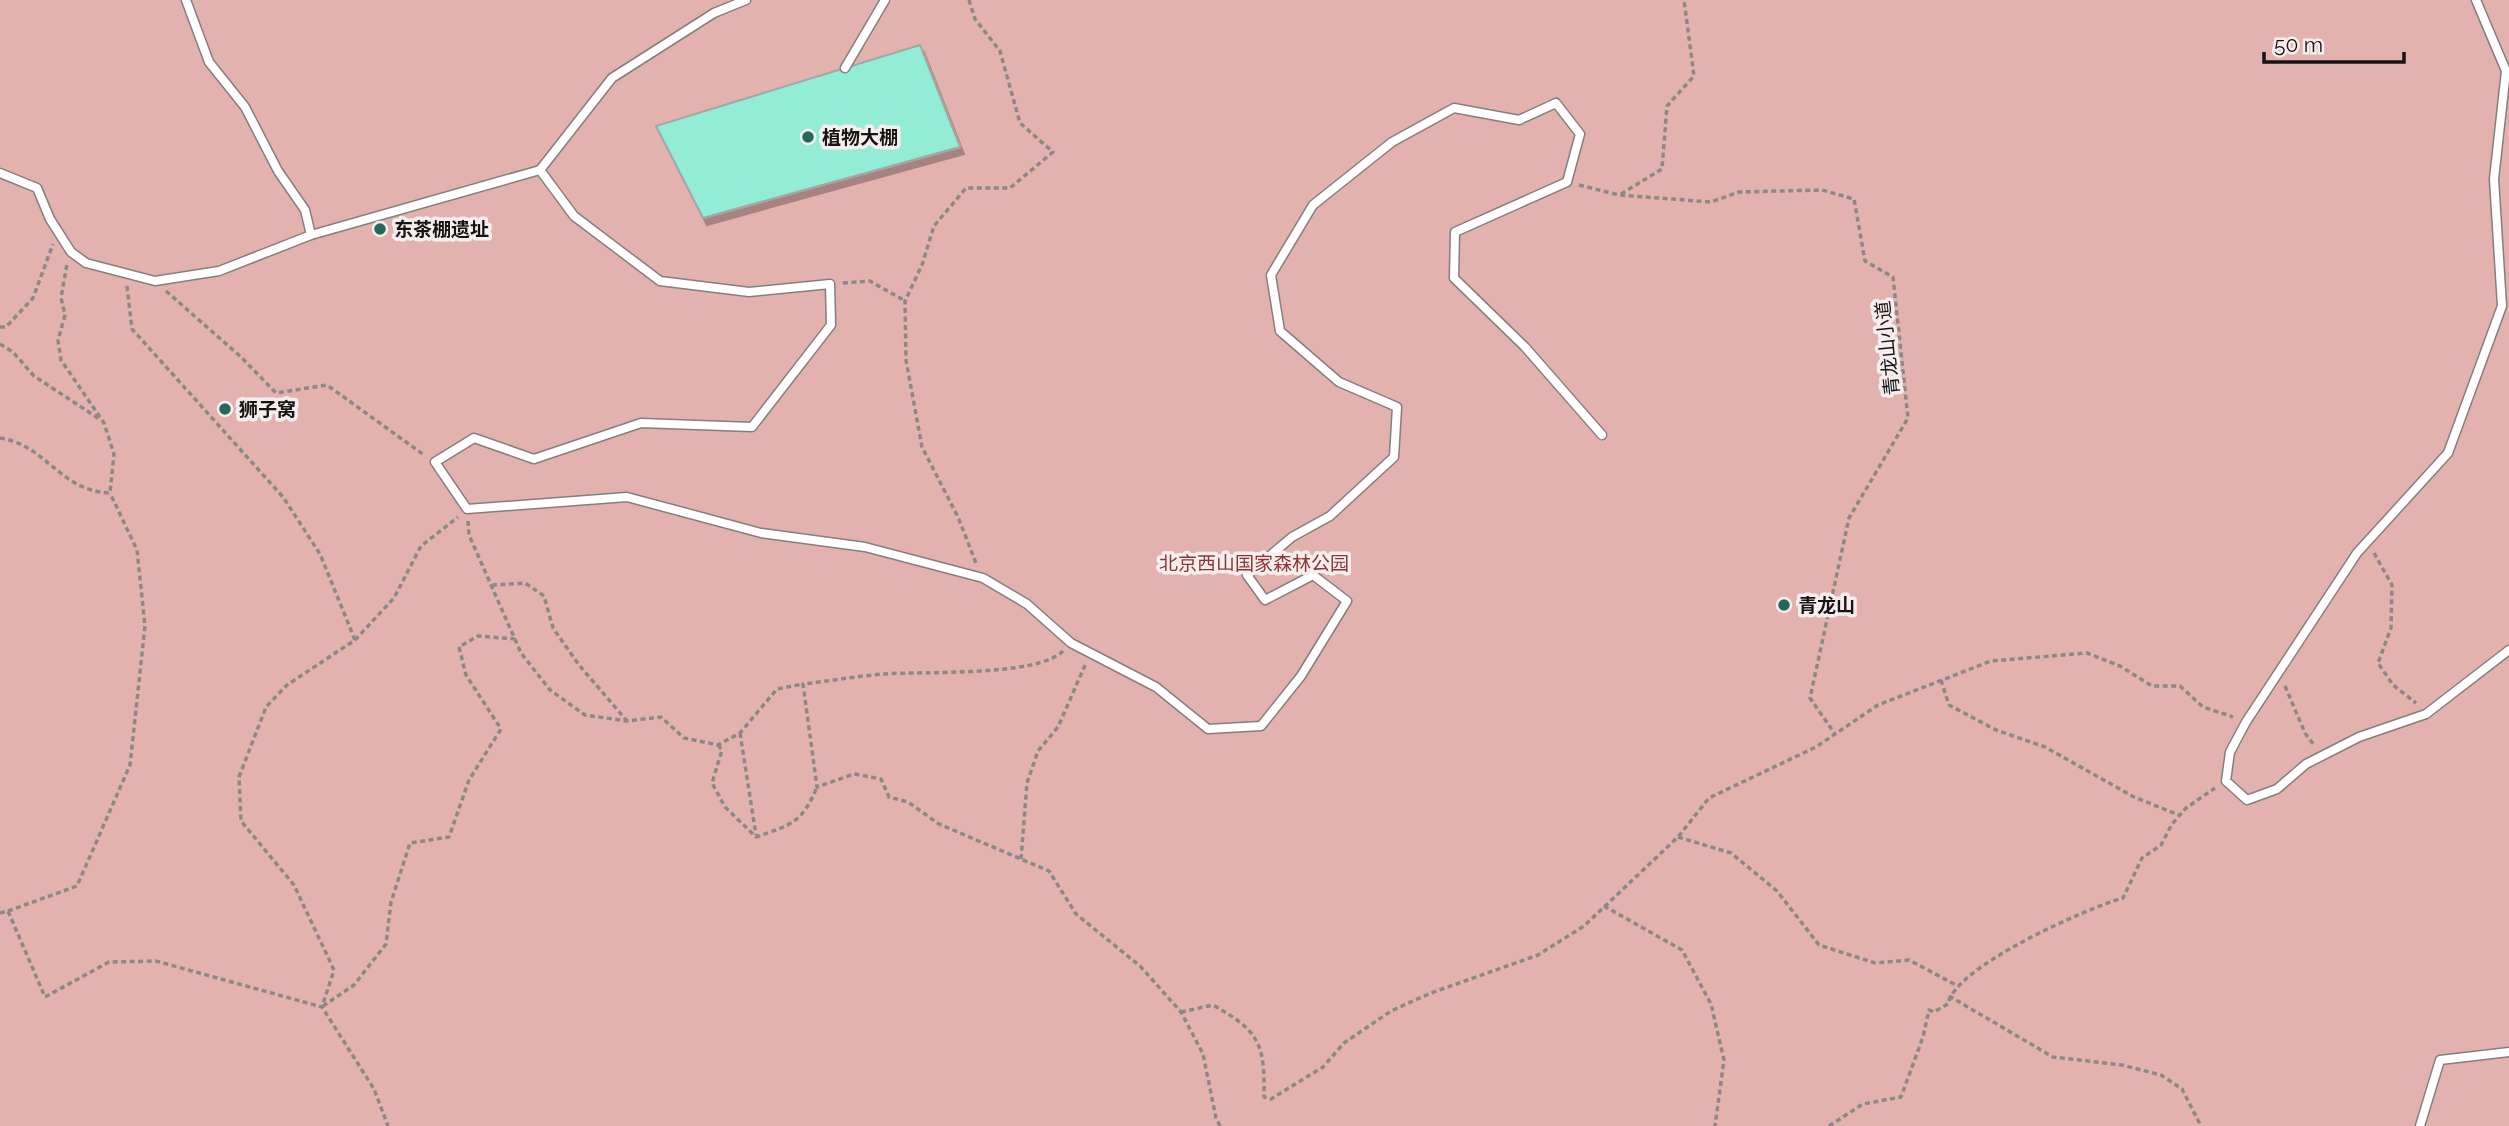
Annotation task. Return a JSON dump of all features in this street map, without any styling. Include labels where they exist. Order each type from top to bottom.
[{"type":"lane","points":[[186,0],[209,62],[245,107],[278,171],[305,210],[311,235]]},
{"type":"lane","points":[[0,173],[37,188],[57,231],[71,252],[86,263],[155,281],[219,271],[311,235],[540,170],[612,78],[715,13],[746,0]]},
{"type":"lane","points":[[845,68],[885,0]]},
{"type":"lane","points":[[2476,0],[2506,71],[2494,179],[2502,306],[2448,453],[2368,542],[2279,671],[2230,752],[2226,781],[2247,800],[2277,789],[2306,764],[2359,737],[2426,714],[2509,650]]},
{"type":"lane","points":[[540,170],[574,216],[660,282],[749,292],[830,284],[831,325],[752,427],[641,424],[534,459],[474,438],[435,462],[467,509],[627,497],[761,533],[865,547],[982,578],[1027,604],[1070,643],[1156,687],[1208,729],[1261,726],[1301,676],[1347,601],[1313,575],[1265,600],[1247,575],[1292,537],[1331,516],[1394,457],[1397,407],[1339,382],[1280,331],[1271,275],[1313,205],[1392,142],[1454,108],[1519,120],[1556,103],[1580,134],[1567,182],[1455,232],[1454,278],[1525,347],[1602,435]]},
{"type":"lane","points":[[2420,1126],[2440,1060],[2509,1052]]},
{"type":"path","points":[[969,0],[975,19],[1000,51],[1020,123],[1053,152],[1010,188],[966,188],[934,226],[922,265],[905,301],[906,360],[922,447],[958,517],[982,578]]},
{"type":"path","points":[[1619,195],[1662,169],[1667,106],[1694,76],[1684,0]]},
{"type":"path","name":"青龙山小道","points":[[1567,182],[1619,195],[1711,202],[1739,192],[1822,190],[1854,199],[1865,261],[1893,277],[1908,418],[1849,518],[1810,698],[1835,734]]},
{"type":"path","points":[[0,327],[6,327],[33,298],[57,231]]},
{"type":"path","points":[[0,913],[77,886],[130,765],[145,626],[137,550],[110,493],[114,454],[104,423],[61,360],[58,340],[65,315],[61,298],[71,252]]},
{"type":"path","points":[[126,274],[132,329],[283,497],[320,554],[355,640]]},
{"type":"path","points":[[155,281],[241,357],[276,393],[327,385],[435,462]]},
{"type":"path","points":[[830,284],[870,281],[905,301]]},
{"type":"path","points":[[0,344],[13,352],[34,376],[104,423]]},
{"type":"path","points":[[0,438],[15,440],[36,453],[59,474],[90,492],[110,493]]},
{"type":"path","points":[[322,1007],[334,970],[294,885],[241,821],[239,777],[266,707],[287,685],[355,640],[394,598],[421,546],[467,509]]},
{"type":"path","points":[[467,509],[469,535],[521,653],[550,690],[585,715],[627,721],[661,717],[684,738],[718,745],[722,750],[712,783],[725,807],[756,837]]},
{"type":"path","points":[[2368,542],[2392,586],[2391,628],[2378,663],[2392,685],[2406,693],[2426,714]]},
{"type":"path","points":[[492,585],[525,583],[544,596],[554,628],[579,665],[627,721]]},
{"type":"path","points":[[322,1007],[354,985],[386,944],[391,902],[410,843],[449,837],[469,780],[501,729],[466,675],[459,647],[478,636],[515,639]]},
{"type":"path","points":[[718,745],[740,733],[777,690],[803,684],[885,674],[990,670],[1055,659],[1070,643]]},
{"type":"path","points":[[1021,859],[1027,783],[1038,751],[1058,727],[1091,653]]},
{"type":"path","points":[[1181,1012],[1213,1004],[1240,1021],[1256,1037],[1265,1068],[1264,1097],[1271,1099],[1323,1067],[1344,1043],[1391,1012],[1431,993],[1538,955],[1584,926],[1678,837],[1709,797],[1816,747],[1878,705],[1991,661],[2087,653],[2120,666],[2152,685],[2180,686],[2203,706],[2246,722]]},
{"type":"path","points":[[2279,671],[2305,733],[2315,745],[2333,751]]},
{"type":"path","points":[[1941,680],[1949,705],[1996,730],[2045,747],[2134,797],[2180,815]]},
{"type":"path","points":[[756,837],[796,823],[808,808],[817,788],[803,684]]},
{"type":"path","points":[[740,733],[756,837]]},
{"type":"path","points":[[817,788],[854,774],[881,779],[890,797],[908,802],[939,824],[1049,871],[1076,914],[1140,966],[1181,1012],[1203,1054],[1220,1126]]},
{"type":"path","points":[[1829,1126],[1863,1104],[1901,1097],[1923,1037],[1926,1013],[1948,1004],[1949,996],[1958,986],[1999,955],[2083,911],[2123,898],[2142,858],[2161,845],[2180,815],[2226,781]]},
{"type":"path","points":[[1678,837],[1731,853],[1777,891],[1819,945],[1875,963],[1909,960],[1958,986]]},
{"type":"path","points":[[1604,906],[1682,950],[1711,1004],[1724,1060],[1715,1126]]},
{"type":"path","points":[[8,911],[45,997],[109,962],[156,961],[322,1007],[374,1088],[388,1126]]},
{"type":"path","points":[[1949,996],[2053,1057],[2122,1065],[2161,1075],[2182,1089],[2201,1126]]},
{"type":"green space","name":"北京西山国家森林公园","points":[[0,0],[2509,0],[2509,1126],[0,1126]]},
{"type":"building","name":"植物大棚","points":[[920,45],[960,147],[703,218],[656,126]]},
{"type":"place","name":"植物大棚","points":[[808,137]]},
{"type":"place","name":"东茶棚遗址","points":[[380,229]]},
{"type":"place","name":"狮子窝","points":[[225,409]]},
{"type":"place","name":"青龙山","points":[[1784,605]]}]
